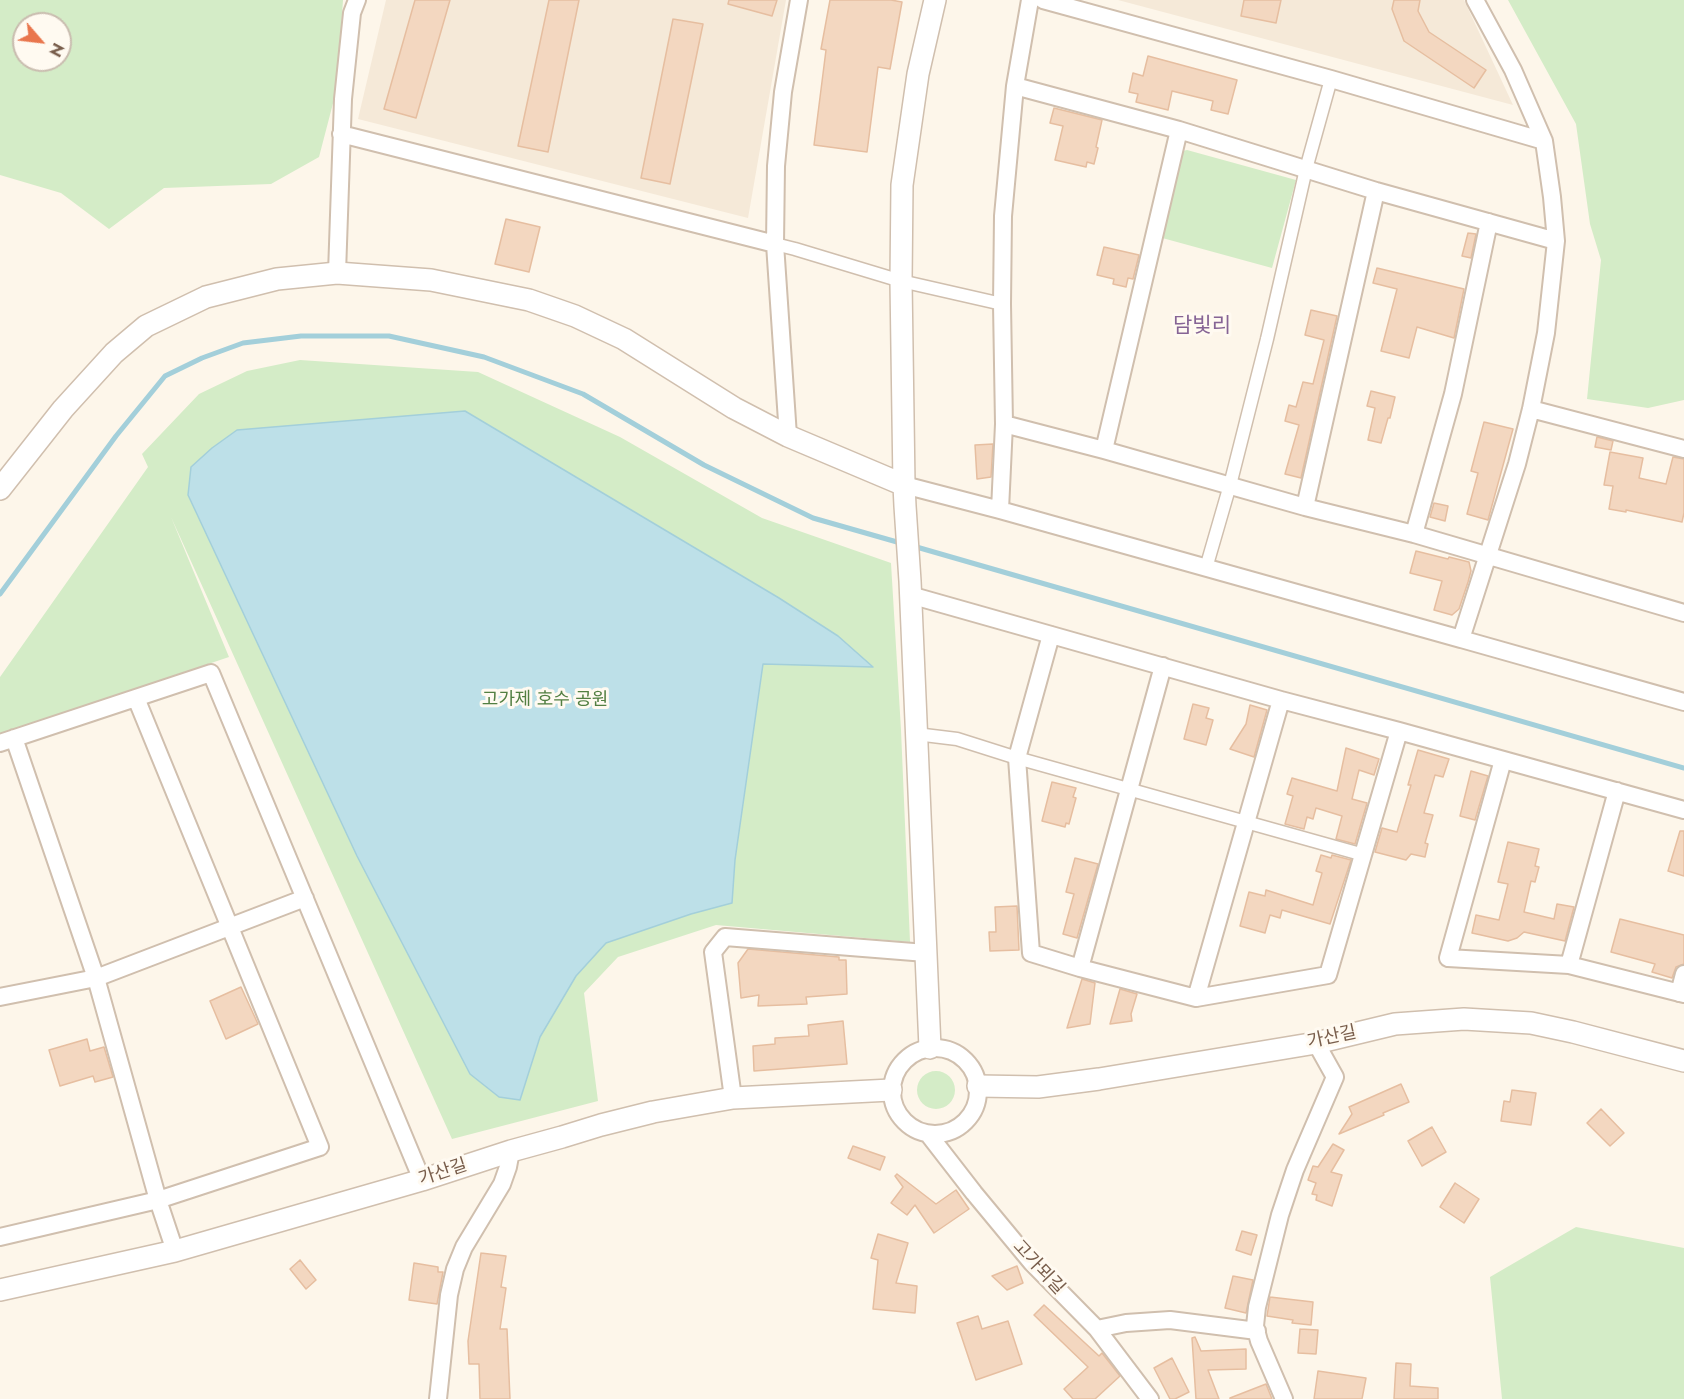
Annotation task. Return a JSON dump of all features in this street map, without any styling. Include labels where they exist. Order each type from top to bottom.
[{"type":"street","points":[[337,273],[343,99],[352,14],[357,0]]},
{"type":"street","points":[[788,436],[775,244],[776,166],[783,92],[799,0]]},
{"type":"street","points":[[930,1048],[910,588],[904,506],[901,281],[902,185],[918,74],[935,0]]},
{"type":"street","points":[[1000,510],[1004,424],[1003,216],[1016,86],[1030,0]]},
{"type":"street","points":[[1043,0],[1544,141]]},
{"type":"street","points":[[1461,639],[1517,464],[1531,409],[1546,333],[1556,241],[1544,141],[1513,70],[1474,0]]},
{"type":"street","points":[[1206,568],[1230,485],[1270,328],[1306,169],[1330,79]]},
{"type":"street","points":[[1016,86],[1179,130],[1376,191],[1556,241]]},
{"type":"street","points":[[1104,450],[1179,130]]},
{"type":"street","points":[[341,134],[795,249],[901,281],[1002,304]]},
{"type":"street","points":[[1305,507],[1376,191]]},
{"type":"street","points":[[1414,534],[1453,394],[1489,222]]},
{"type":"street","points":[[0,489],[63,409],[114,353],[146,326],[206,297],[277,279],[337,273],[431,280],[529,300],[575,316],[624,339],[734,408],[788,436],[904,485],[1684,702]]},
{"type":"street","points":[[1531,409],[1684,449]]},
{"type":"street","points":[[1004,424],[1305,507],[1414,534],[1684,613]]},
{"type":"street","points":[[910,588],[1051,635],[1684,810]]},
{"type":"street","points":[[1051,635],[1017,758],[1031,953],[1080,968],[1196,998],[1328,975],[1399,731]]},
{"type":"street","points":[[1080,968],[1163,666]]},
{"type":"street","points":[[175,1251],[158,1200],[96,978],[7,740],[211,673],[422,1180]]},
{"type":"street","points":[[0,1237],[158,1200],[320,1147],[136,698]]},
{"type":"street","points":[[1196,998],[1281,700]]},
{"type":"street","points":[[916,734],[957,739],[1128,790],[1364,855]]},
{"type":"street","points":[[1503,760],[1448,958],[1569,964],[1681,993],[1684,974]]},
{"type":"street","points":[[1569,964],[1617,791]]},
{"type":"street","points":[[0,997],[96,978],[305,898]]},
{"type":"street","points":[[733,1098],[712,952],[725,936],[926,952]]},
{"type":"street","name":"가산길","points":[[978,1086],[1038,1087],[1099,1079],[1316,1043],[1395,1024],[1464,1019],[1531,1023],[1684,1061]]},
{"type":"street","points":[[1284,1399],[1259,1341],[1255,1326],[1257,1307],[1280,1215],[1295,1170],[1335,1077],[1316,1043]]},
{"type":"street","points":[[930,1048],[950,1050],[967,1061],[975,1073],[978,1086],[976,1106],[965,1122],[955,1130],[929,1135],[906,1124],[898,1115],[891,1090],[893,1078],[903,1062],[918,1051],[930,1048]]},
{"type":"street","name":"가산길","points":[[0,1290],[175,1251],[422,1180],[511,1151],[653,1112],[733,1098],[891,1090]]},
{"type":"street","name":"고가뫼길","points":[[929,1135],[1032,1263],[1097,1329],[1150,1399]]},
{"type":"street","points":[[438,1399],[449,1295],[455,1269],[464,1247],[502,1184],[511,1151]]},
{"type":"street","points":[[1097,1329],[1126,1323],[1170,1320],[1257,1331]]},
{"type":"shaded area","points":[[386,0],[786,0],[748,218],[358,119]]},
{"type":"shaded area","points":[[1118,0],[1464,0],[1513,105]]},
{"type":"green space","points":[[0,0],[343,0],[337,88],[319,157],[271,184],[164,188],[109,229],[61,193],[0,175]]},
{"type":"green space","points":[[1508,0],[1684,0],[1684,400],[1648,408],[1587,399],[1601,260],[1590,224],[1576,124]]},
{"type":"green space","points":[[1187,150],[1296,180],[1272,268],[1155,236],[1179,152]]},
{"type":"green space","name":"고가제 호수 공원","points":[[300,360],[478,372],[620,437],[762,518],[891,563],[910,942],[716,925],[618,957],[584,993],[598,1101],[452,1139],[171,517],[229,657],[0,734],[0,677],[148,467],[142,454],[199,394],[247,371]]},
{"type":"green space","points":[[936,1071],[950,1076],[955,1090],[950,1104],[936,1109],[922,1104],[917,1090],[922,1076]]},
{"type":"green space","points":[[1576,1227],[1684,1248],[1684,1399],[1502,1399],[1490,1277]]},
{"type":"water","name":"고가제 호수 공원","points":[[465,411],[779,598],[838,636],[873,667],[763,664],[735,860],[732,903],[691,914],[606,943],[576,976],[540,1037],[520,1100],[499,1097],[470,1074],[357,856],[188,495],[191,467],[237,430]]},
{"type":"building","points":[[415,0],[450,0],[416,118],[384,109]]},
{"type":"building","points":[[549,0],[579,0],[548,152],[518,146]]},
{"type":"building","points":[[729,0],[777,0],[772,16],[728,4]]},
{"type":"building","points":[[830,0],[902,2],[890,69],[878,67],[867,152],[814,145],[826,50],[821,49]]},
{"type":"building","points":[[1244,0],[1281,0],[1276,23],[1241,16]]},
{"type":"building","points":[[1394,0],[1420,0],[1418,11],[1429,32],[1486,70],[1474,88],[1404,41],[1392,9]]},
{"type":"building","points":[[673,19],[703,24],[670,184],[641,178]]},
{"type":"building","points":[[1148,56],[1237,80],[1228,114],[1211,110],[1213,101],[1172,91],[1168,110],[1136,102],[1138,94],[1129,92],[1133,73],[1143,76]]},
{"type":"building","points":[[1054,108],[1102,120],[1094,164],[1087,162],[1086,167],[1055,160],[1063,126],[1050,123]]},
{"type":"building","points":[[506,219],[540,227],[529,272],[495,264]]},
{"type":"building","points":[[1468,233],[1476,234],[1471,258],[1462,256]]},
{"type":"building","points":[[1104,247],[1139,255],[1133,279],[1128,278],[1126,287],[1113,284],[1114,279],[1097,275]]},
{"type":"building","points":[[1377,268],[1464,289],[1454,338],[1417,327],[1409,358],[1381,351],[1397,289],[1373,283]]},
{"type":"building","points":[[1311,310],[1337,316],[1301,478],[1285,474],[1299,425],[1285,421],[1289,405],[1296,407],[1303,382],[1313,384],[1324,340],[1305,335]]},
{"type":"building","points":[[1371,391],[1395,397],[1381,443],[1368,440],[1375,408],[1367,406]]},
{"type":"building","points":[[1484,422],[1513,429],[1488,520],[1467,514],[1478,473],[1471,471]]},
{"type":"building","points":[[1597,437],[1613,441],[1611,450],[1595,447]]},
{"type":"building","points":[[993,444],[991,477],[977,479],[975,445]]},
{"type":"building","points":[[1610,452],[1643,458],[1639,478],[1666,484],[1673,457],[1684,459],[1682,522],[1626,510],[1626,512],[1609,509],[1613,486],[1604,485]]},
{"type":"building","points":[[1434,503],[1448,506],[1445,521],[1430,517]]},
{"type":"building","points":[[1416,551],[1469,562],[1471,571],[1468,582],[1459,609],[1452,615],[1434,610],[1442,581],[1410,573]]},
{"type":"building","points":[[1193,704],[1209,708],[1206,718],[1213,720],[1206,745],[1184,739]]},
{"type":"building","points":[[1250,705],[1267,710],[1254,757],[1230,749],[1246,724]]},
{"type":"building","points":[[1346,748],[1379,759],[1374,775],[1359,770],[1352,799],[1367,803],[1355,844],[1336,839],[1342,816],[1316,808],[1313,819],[1307,817],[1304,829],[1285,824],[1293,796],[1287,794],[1292,778],[1337,791]]},
{"type":"building","points":[[1418,750],[1449,759],[1443,777],[1435,775],[1424,813],[1433,815],[1425,843],[1428,844],[1425,857],[1411,854],[1406,860],[1375,852],[1382,828],[1397,832],[1411,785],[1408,785]]},
{"type":"building","points":[[1471,771],[1488,776],[1475,820],[1460,816]]},
{"type":"building","points":[[1052,782],[1076,788],[1073,797],[1076,798],[1069,824],[1066,823],[1065,827],[1042,821]]},
{"type":"building","points":[[1680,831],[1684,831],[1684,876],[1668,871]]},
{"type":"building","points":[[1508,842],[1539,849],[1535,866],[1539,867],[1535,882],[1531,881],[1524,912],[1554,919],[1557,904],[1574,907],[1565,941],[1524,932],[1508,941],[1472,933],[1476,915],[1499,920],[1508,884],[1498,882]]},
{"type":"building","points":[[1321,855],[1331,858],[1332,855],[1351,860],[1330,924],[1282,910],[1280,918],[1270,915],[1265,933],[1240,926],[1249,892],[1265,896],[1266,890],[1313,905],[1322,873],[1316,871]]},
{"type":"building","points":[[1075,858],[1098,864],[1077,938],[1063,934],[1074,894],[1066,892]]},
{"type":"building","points":[[1017,906],[1019,950],[990,951],[989,932],[996,932],[995,907]]},
{"type":"building","points":[[1620,919],[1684,935],[1684,964],[1676,967],[1672,978],[1652,972],[1655,964],[1611,952]]},
{"type":"building","points":[[748,949],[839,957],[839,960],[846,960],[847,994],[806,997],[807,1004],[758,1006],[759,995],[741,998],[738,963]]},
{"type":"building","points":[[1082,979],[1095,983],[1090,1024],[1067,1028]]},
{"type":"building","points":[[241,987],[258,1024],[226,1039],[210,1001]]},
{"type":"building","points":[[1120,989],[1137,994],[1131,1014],[1132,1021],[1110,1024]]},
{"type":"building","points":[[843,1021],[847,1064],[754,1071],[753,1046],[775,1044],[775,1038],[809,1036],[808,1025]]},
{"type":"building","points":[[87,1039],[90,1051],[104,1047],[113,1077],[95,1082],[93,1076],[60,1086],[49,1050]]},
{"type":"building","points":[[1401,1084],[1409,1102],[1339,1134],[1352,1114],[1349,1107]]},
{"type":"building","points":[[1512,1090],[1536,1093],[1531,1125],[1501,1121],[1504,1101],[1510,1102]]},
{"type":"building","points":[[1601,1109],[1624,1133],[1610,1146],[1587,1123]]},
{"type":"building","points":[[1432,1127],[1446,1152],[1422,1166],[1408,1141]]},
{"type":"building","points":[[1333,1144],[1344,1150],[1331,1172],[1342,1175],[1332,1206],[1316,1200],[1317,1195],[1312,1194],[1316,1183],[1308,1180],[1313,1166],[1318,1167]]},
{"type":"building","points":[[853,1146],[885,1157],[880,1170],[848,1158]]},
{"type":"building","points":[[897,1174],[936,1204],[956,1190],[969,1209],[934,1233],[915,1205],[907,1215],[891,1203],[903,1187],[895,1176]]},
{"type":"building","points":[[1455,1183],[1479,1199],[1464,1223],[1440,1207]]},
{"type":"building","points":[[1242,1231],[1257,1235],[1251,1255],[1236,1250]]},
{"type":"building","points":[[878,1234],[908,1243],[896,1283],[917,1286],[915,1313],[873,1309],[878,1260],[871,1258]]},
{"type":"building","points":[[481,1253],[506,1256],[501,1287],[506,1288],[500,1329],[507,1329],[510,1399],[480,1399],[479,1364],[469,1364],[468,1341]]},
{"type":"building","points":[[300,1260],[316,1280],[306,1289],[290,1269]]},
{"type":"building","points":[[414,1263],[438,1267],[438,1272],[443,1272],[437,1304],[409,1300]]},
{"type":"building","points":[[1017,1266],[1023,1283],[1007,1290],[992,1276]]},
{"type":"building","points":[[1233,1276],[1253,1280],[1246,1313],[1225,1308]]},
{"type":"building","points":[[1270,1297],[1313,1302],[1311,1325],[1292,1323],[1293,1320],[1267,1316]]},
{"type":"building","points":[[1044,1305],[1099,1356],[1102,1353],[1120,1376],[1095,1399],[1073,1399],[1064,1389],[1088,1367],[1034,1315]]},
{"type":"building","points":[[978,1316],[982,1329],[1008,1321],[1022,1364],[976,1380],[957,1323]]},
{"type":"building","points":[[1300,1329],[1318,1330],[1316,1354],[1298,1353]]},
{"type":"building","points":[[1195,1337],[1201,1351],[1246,1349],[1246,1369],[1208,1370],[1219,1399],[1196,1399],[1192,1338]]},
{"type":"building","points":[[1172,1358],[1189,1392],[1175,1399],[1170,1399],[1154,1368]]},
{"type":"building","points":[[1396,1363],[1411,1364],[1410,1386],[1438,1388],[1438,1399],[1394,1399]]},
{"type":"building","points":[[1318,1371],[1366,1378],[1362,1399],[1314,1399]]},
{"type":"building","points":[[1266,1384],[1272,1399],[1230,1399],[1230,1398]]},
{"type":"waterway","points":[[0,594],[116,436],[165,376],[202,358],[243,343],[301,336],[389,336],[484,357],[583,394],[704,465],[813,518],[904,544]]},
{"type":"waterway","points":[[913,546],[1684,768]]},
{"type":"district","name":"담빛리","points":[[1202,327]]}]
